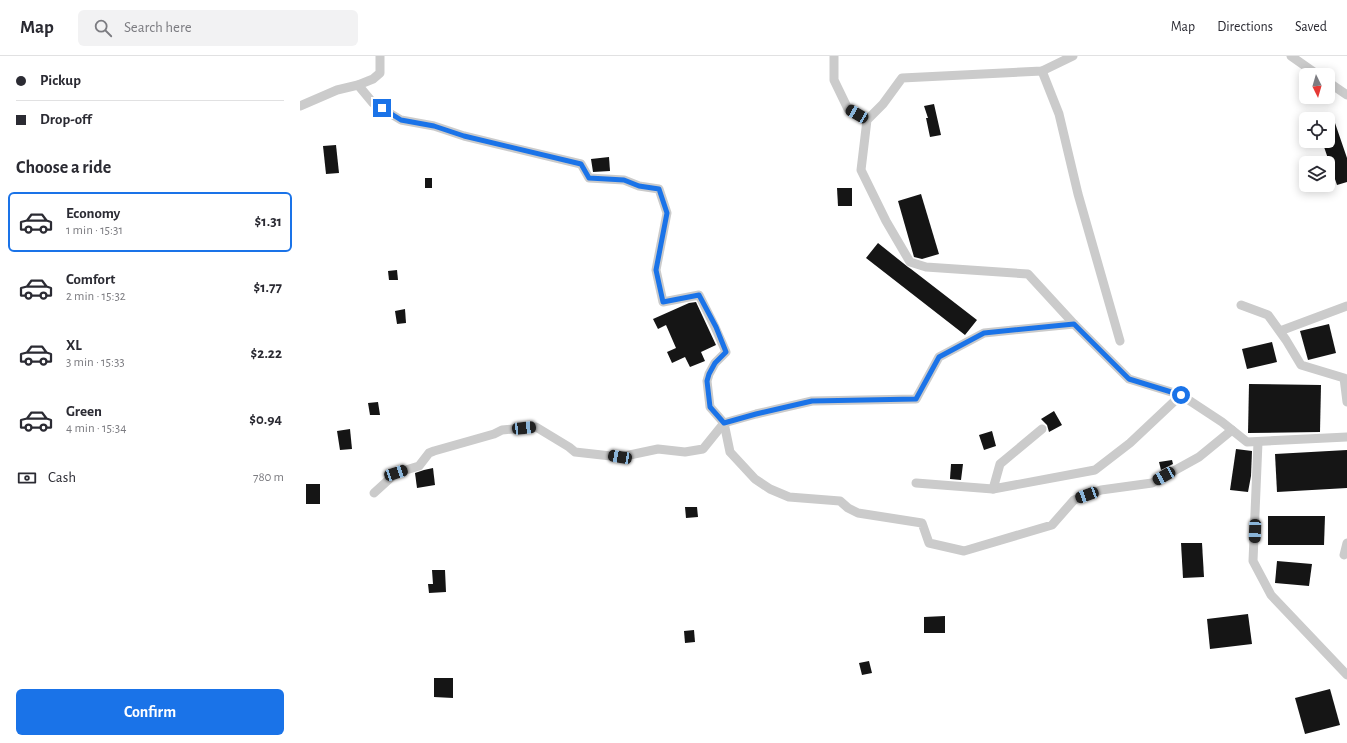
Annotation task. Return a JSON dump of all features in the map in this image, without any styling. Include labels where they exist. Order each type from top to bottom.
[{"type":"street","points":[[300,106],[338,90],[358,85],[373,79],[380,73],[380,56]]},
{"type":"street","points":[[834,56],[834,80],[848,109],[867,120]]},
{"type":"street","points":[[1073,56],[1042,71],[902,78],[883,104],[867,120],[860,170],[886,221],[910,262],[926,267],[1028,274],[1074,324],[1129,379],[1181,395],[1247,442],[1347,437]]},
{"type":"street","points":[[1291,56],[1308,68]]},
{"type":"street","points":[[1042,71],[1059,114],[1078,194],[1120,341]]},
{"type":"street","points":[[358,85],[373,103],[401,120],[434,126],[464,136],[581,164],[589,178],[624,180],[639,186],[659,189],[667,213],[656,270],[663,302],[699,295],[726,352],[715,363],[707,381],[710,407],[724,423],[730,452],[755,479],[770,489],[789,497],[840,502],[858,513],[922,523],[929,542],[964,551],[1052,525],[1074,500],[1101,490],[1152,483],[1199,457],[1232,430]]},
{"type":"street","points":[[1335,87],[1347,95]]},
{"type":"street","points":[[1241,305],[1268,315],[1301,364],[1344,378],[1347,402]]},
{"type":"street","points":[[1280,332],[1347,306]]},
{"type":"street","points":[[374,493],[396,473],[419,466],[429,453],[494,434],[502,430],[536,427],[575,452],[620,457],[658,449],[684,452],[704,449],[724,423],[812,401],[916,399],[939,357],[984,333],[1074,324]]},
{"type":"street","points":[[916,484],[993,489],[1095,470],[1130,443],[1181,395]]},
{"type":"street","points":[[993,489],[1000,464],[1042,429]]},
{"type":"street","points":[[1258,442],[1253,561],[1271,595],[1347,675]]},
{"type":"street","points":[[1344,555],[1347,543]]},
{"type":"building","points":[[934,104],[941,135],[930,137],[926,118],[928,118],[924,106]]},
{"type":"building","points":[[1335,123],[1347,158],[1347,182],[1337,185],[1335,179],[1335,156],[1327,156],[1324,148],[1335,148]]},
{"type":"building","points":[[336,145],[339,173],[326,174],[323,146]]},
{"type":"building","points":[[609,157],[610,171],[593,172],[591,159]]},
{"type":"building","points":[[425,178],[432,178],[432,188],[425,188]]},
{"type":"building","points":[[837,188],[852,188],[852,206],[838,206]]},
{"type":"building","points":[[921,194],[939,254],[922,259],[914,257],[898,201]]},
{"type":"building","points":[[878,243],[977,320],[965,335],[866,258]]},
{"type":"building","points":[[397,270],[398,280],[389,280],[388,271]]},
{"type":"building","points":[[696,302],[716,345],[701,352],[705,361],[690,367],[685,357],[672,363],[667,352],[676,348],[666,325],[658,329],[653,319],[689,303]]},
{"type":"building","points":[[405,309],[406,323],[397,324],[395,311]]},
{"type":"building","points":[[1329,324],[1336,353],[1308,360],[1300,331]]},
{"type":"building","points":[[1272,342],[1277,362],[1247,369],[1242,349]]},
{"type":"building","points":[[1249,384],[1321,385],[1320,432],[1248,433]]},
{"type":"building","points":[[378,402],[380,415],[370,415],[368,403]]},
{"type":"building","points":[[1054,411],[1062,425],[1049,432],[1047,425],[1041,419]]},
{"type":"building","points":[[350,429],[352,449],[340,450],[337,431]]},
{"type":"building","points":[[992,431],[996,446],[984,450],[979,435]]},
{"type":"building","points":[[1236,449],[1252,451],[1251,476],[1248,492],[1230,490]]},
{"type":"building","points":[[1347,450],[1347,488],[1277,492],[1275,454]]},
{"type":"building","points":[[1172,460],[1173,464],[1161,470],[1159,462]]},
{"type":"building","points":[[951,464],[963,464],[961,480],[950,479]]},
{"type":"building","points":[[433,468],[435,485],[417,488],[415,473]]},
{"type":"building","points":[[306,484],[320,484],[320,504],[306,504]]},
{"type":"building","points":[[685,507],[697,507],[698,517],[686,518]]},
{"type":"building","points":[[1268,516],[1325,516],[1324,545],[1268,545]]},
{"type":"building","points":[[1181,543],[1202,543],[1204,577],[1183,578]]},
{"type":"building","points":[[1277,561],[1312,564],[1309,586],[1275,583]]},
{"type":"building","points":[[432,570],[445,570],[446,592],[429,593],[428,584],[433,584]]},
{"type":"building","points":[[1248,614],[1252,644],[1210,649],[1207,619]]},
{"type":"building","points":[[945,616],[945,633],[924,633],[924,617]]},
{"type":"building","points":[[694,630],[695,642],[685,643],[684,631]]},
{"type":"building","points":[[869,661],[872,673],[862,675],[859,663]]},
{"type":"building","points":[[434,678],[453,678],[453,698],[434,697]]},
{"type":"building","points":[[1330,689],[1340,725],[1305,734],[1295,698]]},
{"type":"route","points":[[382,108],[401,120],[434,126],[464,136],[581,164],[589,178],[624,180],[639,186],[659,189],[667,213],[656,270],[663,302],[699,295],[716,327],[726,352],[715,363],[707,381],[710,407],[724,423],[812,401],[916,399],[939,357],[984,333],[1074,324],[1129,379],[1181,395]]}]
